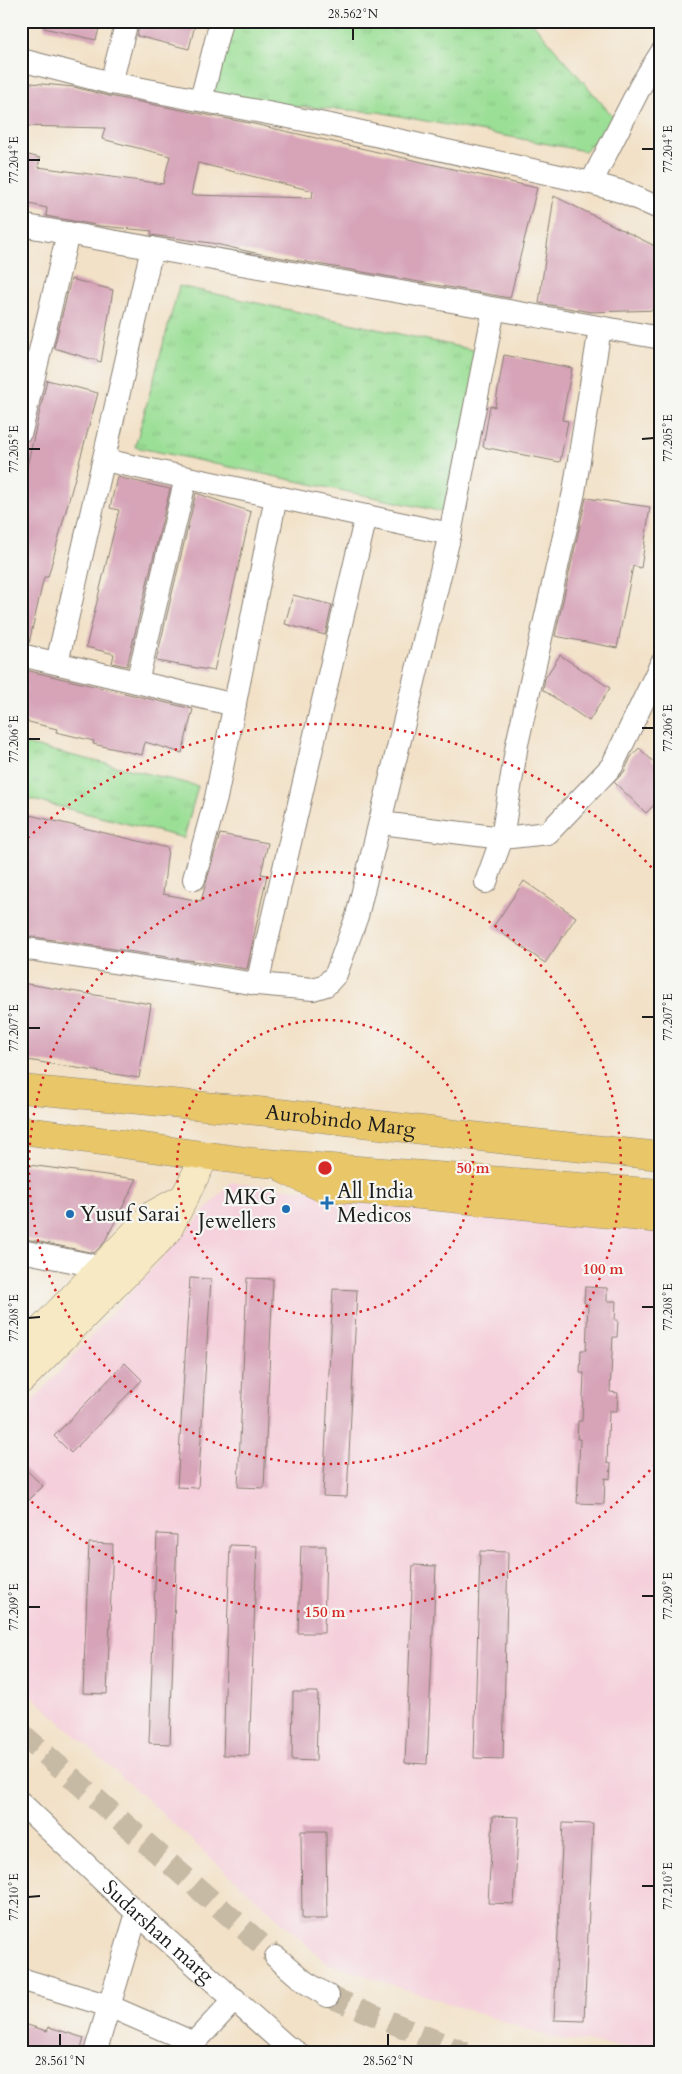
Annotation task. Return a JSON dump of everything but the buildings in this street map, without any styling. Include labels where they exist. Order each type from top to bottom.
[{"type":"highway","name":"Aurobindo Marg","points":[[21,1089],[279,1113],[661,1156]]},
{"type":"highway","name":"Aurobindo Marg","points":[[21,1130],[272,1164],[661,1193]]},
{"type":"highway","points":[[272,1164],[322,1187],[661,1219]]},
{"type":"street","points":[[111,83],[127,21]]},
{"type":"street","points":[[200,100],[221,21]]},
{"type":"street","points":[[591,183],[641,85],[661,53]]},
{"type":"street","points":[[21,60],[111,83],[330,125],[591,183],[623,192],[661,209]]},
{"type":"street","points":[[21,225],[661,338]]},
{"type":"street","points":[[21,431],[68,233]]},
{"type":"street","points":[[57,663],[152,248]]},
{"type":"street","points":[[21,948],[257,984],[313,989],[326,985],[336,974],[354,926],[381,823],[450,534],[494,308]]},
{"type":"street","points":[[486,882],[502,838],[517,744],[574,492],[600,328]]},
{"type":"street","points":[[104,460],[450,534]]},
{"type":"street","points":[[137,682],[186,478]]},
{"type":"street","points":[[194,878],[216,798],[276,497]]},
{"type":"street","points":[[257,984],[366,516]]},
{"type":"street","points":[[21,655],[235,705]]},
{"type":"street","points":[[381,823],[502,838],[548,833],[612,766],[661,664]]},
{"type":"street","points":[[21,1380],[167,1232],[205,1156]]},
{"type":"street","points":[[21,1351],[152,1215],[185,1197]]},
{"type":"street","points":[[21,1251],[87,1264],[100,1269]]},
{"type":"street","name":"Sudarshan marg","points":[[21,1803],[137,1913],[286,2046],[298,2053]]},
{"type":"street","points":[[95,2053],[137,1913]]},
{"type":"street","points":[[276,1957],[304,1982],[328,1996]]},
{"type":"street","points":[[21,1979],[109,2006],[192,2048],[235,1999]]},
{"type":"shaded area","points":[[231,1182],[661,1230],[661,2051],[553,2038],[327,1963],[21,1686],[21,1414]]},
{"type":"green space","points":[[221,21],[531,21],[616,120],[585,151],[378,112],[201,100]]},
{"type":"green space","points":[[179,286],[492,354],[453,514],[135,447]]},
{"type":"green space","points":[[21,743],[198,786],[184,838],[21,797]]},
{"type":"tunnel","points":[[21,1733],[276,1957]]},
{"type":"tunnel","points":[[328,1996],[465,2053]]},
{"type":"place","name":"All India Medicos","points":[[327,1203]]},
{"type":"place","name":"MKG Jewellers","points":[[286,1209]]},
{"type":"place","name":"Yusuf Sarai","points":[[70,1214]]}]
